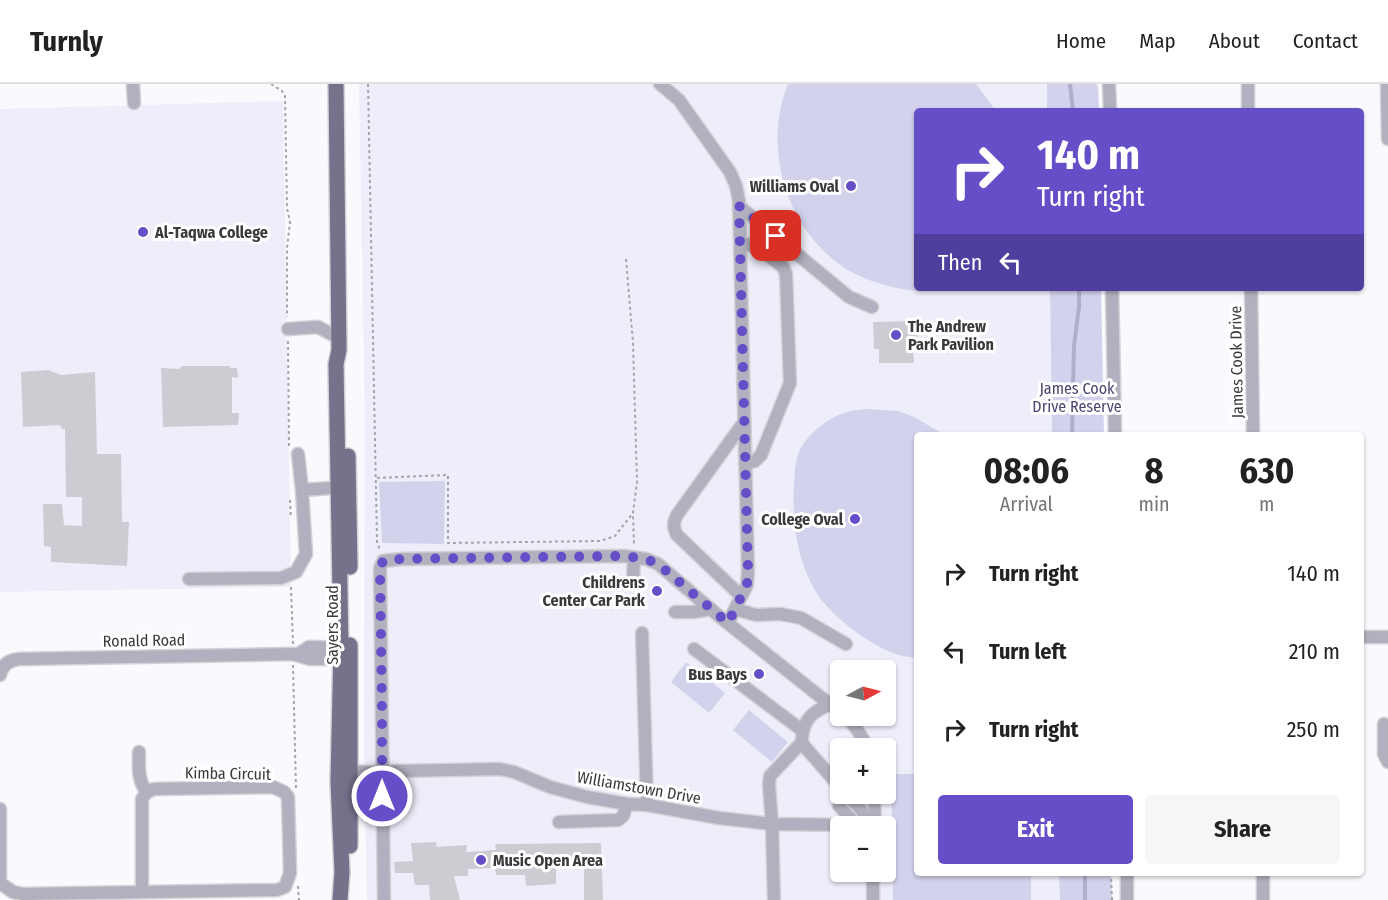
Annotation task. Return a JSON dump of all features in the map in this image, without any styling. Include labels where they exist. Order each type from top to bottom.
[{"type":"main road","name":"Sayers Road","points":[[336,84],[339,312],[339,344],[336,364],[343,487],[350,900]]},
{"type":"main road","name":"Sayers Road","points":[[339,900],[342,872],[338,782],[345,654]]},
{"type":"main road","points":[[342,872],[344,778],[349,771]]},
{"type":"street","points":[[133,84],[134,103]]},
{"type":"street","points":[[660,84],[679,100],[730,172],[736,186],[739,206],[748,571],[747,585],[728,623]]},
{"type":"street","points":[[1109,84],[1110,108]]},
{"type":"street","points":[[1248,84],[1248,108]]},
{"type":"street","points":[[1387,84],[1388,139]]},
{"type":"street","points":[[739,206],[849,297],[872,306]]},
{"type":"street","points":[[740,242],[759,248],[783,267],[786,274],[790,383],[761,455],[755,461],[745,463]]},
{"type":"street","points":[[1112,291],[1115,432]]},
{"type":"street","name":"James Cook Drive","points":[[1251,291],[1253,432]]},
{"type":"street","points":[[293,328],[318,327],[339,312]]},
{"type":"street","points":[[318,327],[339,344]]},
{"type":"street","points":[[741,596],[677,535],[673,528],[677,515],[744,422]]},
{"type":"street","points":[[189,579],[281,578],[296,572],[306,554],[302,490],[294,454]]},
{"type":"street","points":[[302,490],[343,487]]},
{"type":"street","points":[[384,900],[380,568],[383,561],[624,556],[646,559],[658,564],[830,704]]},
{"type":"street","points":[[633,583],[634,557]]},
{"type":"street","points":[[675,612],[711,609]]},
{"type":"street","points":[[735,609],[756,615],[780,614],[801,618],[846,644]]},
{"type":"street","points":[[642,633],[647,805]]},
{"type":"street","points":[[1364,637],[1388,637]]},
{"type":"street","points":[[694,650],[802,736],[805,747],[830,776]]},
{"type":"street","name":"Ronald Road","points":[[0,675],[2,668],[12,660],[19,659],[295,655],[310,659],[345,654]]},
{"type":"street","points":[[774,900],[770,776],[802,736],[806,721],[811,714],[814,692]]},
{"type":"street","points":[[811,714],[830,709]]},
{"type":"street","points":[[1384,724],[1384,754],[1388,762]]},
{"type":"street","points":[[138,752],[139,778],[147,792],[142,799],[142,891]]},
{"type":"street","name":"Williamstown Drive","points":[[349,771],[382,773],[500,769],[514,772],[550,787],[627,804],[772,824],[830,825]]},
{"type":"street","name":"Kimba Circuit","points":[[0,883],[13,892],[23,894],[277,890],[285,887],[290,873],[288,797],[284,792],[273,787],[153,789],[147,792]]},
{"type":"street","points":[[559,822],[618,820],[623,816],[627,804]]},
{"type":"street","points":[[856,804],[865,816]]},
{"type":"street","points":[[839,806],[848,816]]},
{"type":"street","points":[[0,809],[0,877]]},
{"type":"street","points":[[1127,876],[1127,900]]},
{"type":"street","points":[[1263,876],[1263,900]]},
{"type":"street","points":[[873,882],[873,900]]},
{"type":"path","points":[[271,84],[282,91],[285,96],[287,208],[290,222],[287,265],[293,328],[294,454]]},
{"type":"path","points":[[368,84],[377,542],[383,561]]},
{"type":"path","points":[[626,259],[633,343],[637,482],[633,513],[634,557]]},
{"type":"path","points":[[377,478],[448,475],[448,543],[600,540],[615,536],[633,513]]},
{"type":"path","points":[[290,498],[291,519]]},
{"type":"path","points":[[291,574],[295,655],[296,795]]},
{"type":"path","points":[[1112,876],[1112,900]]},
{"type":"path","points":[[298,877],[299,900]]},
{"type":"shaded area","points":[[359,84],[1047,84],[1047,108],[914,108],[914,291],[1050,291],[1052,432],[914,432],[914,876],[1059,876],[1060,900],[367,900],[364,738],[365,416]]},
{"type":"shaded area","name":"Al-Taqwa College","points":[[283,101],[291,587],[0,592],[0,109]]},
{"type":"green space","name":"Williams Oval","points":[[788,84],[976,84],[994,108],[914,108],[914,290],[892,287],[853,273],[823,251],[807,231],[784,185],[779,160],[778,134],[781,109]]},
{"type":"green space","points":[[1047,84],[1096,84],[1098,86],[1099,108],[1047,108]]},
{"type":"green space","name":"James Cook Drive Reserve","points":[[1050,291],[1101,291],[1104,432],[1052,432]]},
{"type":"green space","name":"College Oval","points":[[866,409],[899,411],[940,432],[914,432],[914,658],[892,653],[880,647],[842,621],[816,592],[800,552],[794,510],[794,482],[798,454],[810,435],[820,426],[852,411]]},
{"type":"green space","points":[[445,481],[444,544],[382,543],[379,482]]},
{"type":"green space","points":[[686,662],[725,693],[709,713],[671,682]]},
{"type":"green space","points":[[749,710],[788,742],[772,762],[733,730]]},
{"type":"green space","points":[[896,774],[914,774],[914,876],[1031,876],[1031,900],[893,900],[893,882],[896,882],[896,816],[892,816],[891,804],[896,804]]},
{"type":"green space","points":[[1059,876],[1111,876],[1112,900],[1060,900]]},
{"type":"building","name":"The Andrew Park Pavilion","points":[[917,321],[918,348],[913,349],[914,363],[879,363],[879,349],[874,349],[873,322]]},
{"type":"building","points":[[182,366],[237,368],[238,378],[232,377],[232,413],[239,413],[238,425],[163,427],[161,368],[179,369]]},
{"type":"building","points":[[48,370],[61,375],[95,372],[97,454],[121,454],[122,522],[129,522],[127,566],[51,562],[51,547],[44,546],[43,504],[62,504],[64,525],[82,526],[82,497],[66,497],[65,429],[62,429],[60,425],[23,427],[21,372]]},
{"type":"building","points":[[436,842],[437,847],[467,845],[466,852],[496,850],[495,844],[601,843],[603,900],[584,900],[584,867],[579,866],[579,860],[556,860],[556,884],[526,886],[525,875],[496,875],[495,868],[468,869],[468,876],[454,876],[460,900],[430,900],[429,885],[415,885],[413,873],[395,873],[394,862],[413,861],[411,843]]},
{"type":"waterway","points":[[1070,84],[1073,108]]},
{"type":"waterway","points":[[1072,432],[1074,346],[1079,291]]},
{"type":"waterway","points":[[1085,876],[1085,900]]},
{"type":"place","name":"Williams Oval","points":[[851,186]]},
{"type":"place","name":"Al-Taqwa College","points":[[143,232]]},
{"type":"place","name":"The Andrew Park Pavilion","points":[[896,335]]},
{"type":"place","name":"College Oval","points":[[855,519]]},
{"type":"place","name":"Childrens Center Car Park","points":[[657,591]]},
{"type":"place","name":"Bus Bays","points":[[759,674]]},
{"type":"place","name":"Music Open Area","points":[[481,860]]},
{"type":"route","points":[[382,796],[380,568],[383,561],[624,556],[646,559],[658,564],[728,623],[747,585],[748,571],[739,206],[776,236]]}]
